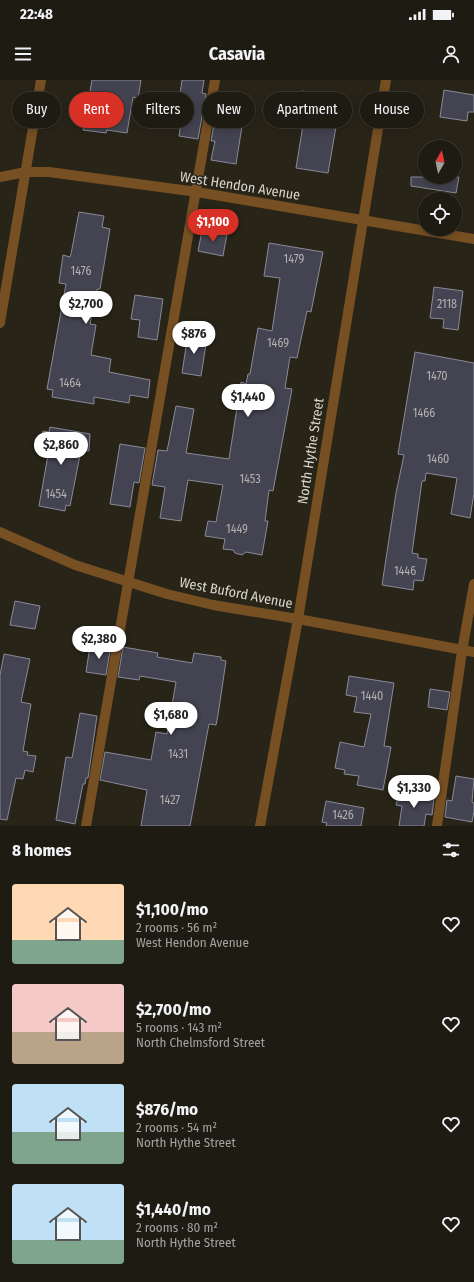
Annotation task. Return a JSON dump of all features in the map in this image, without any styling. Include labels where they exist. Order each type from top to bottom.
[{"type":"street","points":[[0,323],[41,80]]},
{"type":"street","points":[[86,826],[127,581],[197,192],[215,80]]},
{"type":"street","name":"North Hythe Street","points":[[260,826],[298,619],[386,80]]},
{"type":"street","name":"West Hendon Avenue","points":[[0,177],[26,172],[49,172],[197,192],[474,239]]},
{"type":"street","name":"West Buford Avenue","points":[[0,532],[75,565],[213,605],[298,619],[474,652]]},
{"type":"street","points":[[437,826],[462,650],[474,584]]},
{"type":"building","points":[[92,80],[141,80],[139,92],[132,92],[132,103],[127,133],[107,130],[106,133],[83,130],[83,128],[124,128],[124,92],[90,92]]},
{"type":"building","points":[[182,80],[204,80],[202,92],[202,116],[198,139],[179,136],[180,128],[194,128],[194,92],[180,92]]},
{"type":"building","points":[[444,90],[474,95],[474,112],[468,112],[467,121],[440,117]]},
{"type":"building","points":[[213,128],[242,128],[236,164],[211,160],[215,141],[211,141]]},
{"type":"building","points":[[303,128],[336,128],[328,173],[296,168]]},
{"type":"building","points":[[411,177],[418,177],[418,184],[458,184],[456,192],[411,186]]},
{"type":"building","points":[[79,212],[104,216],[102,227],[110,229],[100,289],[97,289],[90,324],[96,325],[91,355],[111,359],[109,372],[150,380],[148,398],[130,395],[129,403],[94,397],[94,404],[52,397],[53,390],[47,389],[66,284],[59,283],[63,255],[70,257]]},
{"type":"building","points":[[207,230],[227,234],[223,256],[198,251],[202,231],[207,232]]},
{"type":"building","points":[[269,243],[323,252],[311,312],[307,311],[297,358],[290,357],[285,388],[292,389],[273,491],[269,490],[265,521],[268,521],[262,555],[246,552],[242,555],[235,553],[233,550],[223,549],[225,539],[205,536],[208,521],[216,522],[223,485],[188,480],[181,521],[160,518],[165,487],[152,485],[158,450],[167,451],[176,406],[194,409],[186,453],[229,459],[241,382],[246,384],[248,374],[250,374],[258,328],[272,331],[280,278],[264,276]]},
{"type":"building","points":[[434,287],[463,291],[458,330],[443,328],[444,319],[430,318]]},
{"type":"building","points":[[135,295],[163,299],[157,340],[138,337],[140,320],[131,319]]},
{"type":"building","points":[[188,334],[207,338],[201,376],[182,373]]},
{"type":"building","points":[[415,352],[474,363],[474,493],[470,518],[451,514],[457,478],[426,473],[425,481],[422,481],[412,553],[418,554],[418,558],[427,559],[423,581],[414,580],[413,590],[382,585],[396,493],[404,455],[398,454]]},
{"type":"building","points":[[50,427],[90,434],[89,451],[81,450],[70,506],[66,505],[65,511],[39,506],[48,455],[46,455],[47,451],[40,450],[43,431],[49,432]]},
{"type":"building","points":[[120,444],[145,448],[139,483],[134,482],[130,507],[110,504]]},
{"type":"building","points":[[15,601],[40,606],[35,629],[10,625]]},
{"type":"building","points":[[101,644],[111,645],[106,675],[86,672],[90,646],[100,648]]},
{"type":"building","points":[[123,647],[158,653],[157,657],[192,663],[194,653],[221,657],[221,660],[226,661],[216,725],[209,724],[190,826],[141,826],[147,790],[100,780],[105,752],[151,760],[156,732],[167,734],[176,682],[140,676],[139,680],[118,677]]},
{"type":"building","points":[[4,654],[30,659],[21,702],[31,704],[23,751],[28,752],[27,755],[36,756],[33,772],[25,770],[23,779],[16,778],[7,820],[0,819],[0,675]]},
{"type":"building","points":[[349,676],[394,683],[384,746],[391,747],[383,790],[357,785],[359,776],[344,774],[345,770],[335,768],[340,742],[364,747],[371,714],[354,712],[357,697],[346,695]]},
{"type":"building","points":[[430,689],[450,692],[447,710],[428,707]]},
{"type":"building","points":[[80,713],[97,716],[88,778],[86,778],[85,784],[83,784],[75,824],[56,820],[66,757],[72,758]]},
{"type":"building","points":[[456,776],[474,779],[472,802],[474,803],[474,811],[472,822],[445,817],[447,800],[452,801]]},
{"type":"building","points":[[399,790],[434,798],[432,815],[426,814],[424,826],[399,826],[402,806],[396,805]]},
{"type":"building","points":[[326,801],[364,808],[361,826],[326,826],[327,823],[322,822]]}]
